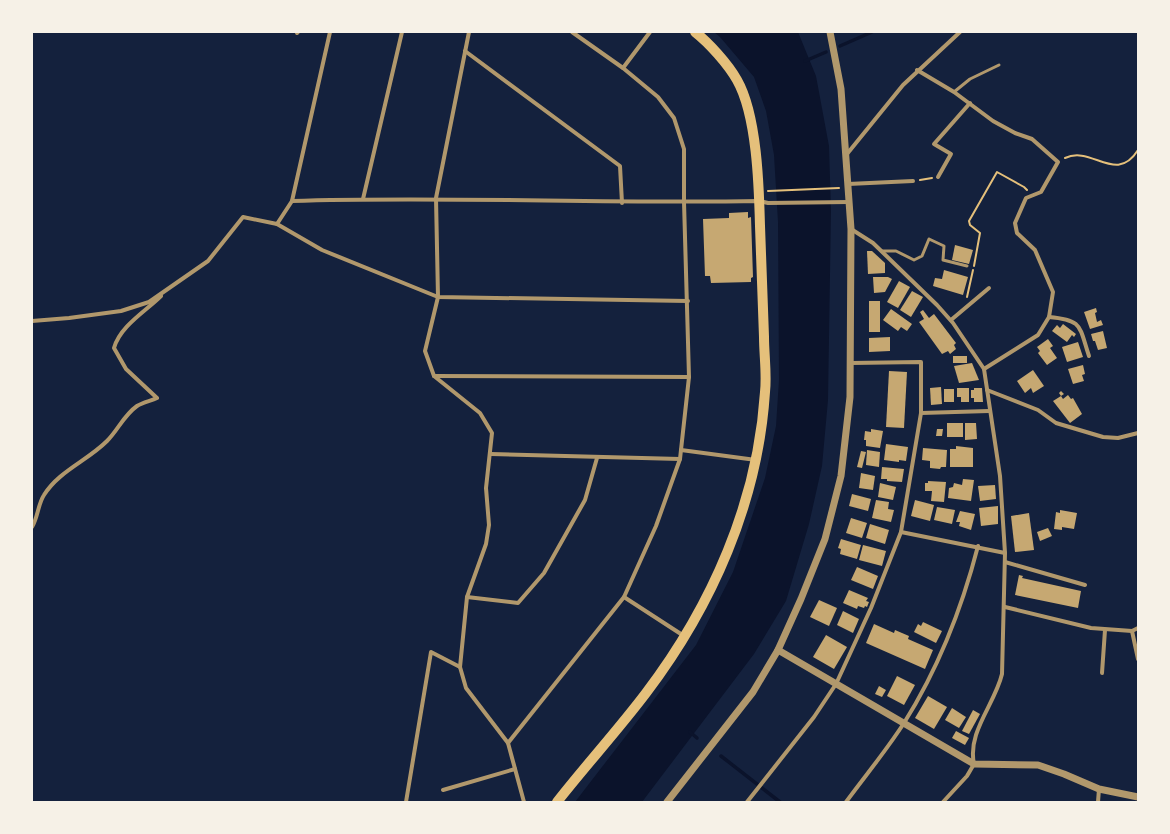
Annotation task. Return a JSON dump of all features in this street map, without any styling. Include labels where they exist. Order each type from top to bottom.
[{"type":"main road","points":[[557,802],[646,693],[684,637],[726,559],[745,504],[761,436],[766,390],[762,198],[757,160],[747,107],[737,80],[705,40],[695,32]]},
{"type":"street","points":[[278,224],[292,201],[330,32]]},
{"type":"street","points":[[363,199],[402,32]]},
{"type":"street","points":[[469,32],[436,198],[438,297],[425,351],[434,376],[480,413],[492,433],[491,454],[486,488],[490,525],[486,544],[467,597],[460,667],[466,688],[508,743],[524,802]]},
{"type":"street","points":[[508,743],[624,597],[656,526],[680,459],[689,377],[684,149],[674,118],[658,97],[623,68],[572,32]]},
{"type":"street","points":[[623,68],[650,32]]},
{"type":"street","points":[[667,802],[753,692],[778,650],[802,599],[825,539],[841,476],[850,397],[851,363],[849,186],[841,89],[830,32]]},
{"type":"street","points":[[847,154],[878,114],[917,70],[960,32]]},
{"type":"street","points":[[465,51],[620,166],[622,203]]},
{"type":"street","points":[[917,70],[954,92],[993,121],[1032,139],[1058,162],[1041,192],[1026,198],[1015,222],[1017,233],[1036,250],[1053,292],[1049,317],[1038,335],[984,370]]},
{"type":"street","points":[[938,177],[951,154],[934,144],[970,103]]},
{"type":"street","points":[[849,186],[913,181]]},
{"type":"street","points":[[292,201],[436,198],[622,203],[684,202],[762,198],[849,202]]},
{"type":"street","points":[[32,321],[69,318],[121,310],[149,302],[208,261],[243,217],[278,224],[322,250],[438,297],[688,301]]},
{"type":"street","points":[[850,229],[873,243],[882,251],[950,320],[984,370],[1000,476],[1005,553],[1005,607],[1002,674],[999,687],[977,733],[972,752],[974,764],[967,776],[943,802]]},
{"type":"street","points":[[32,527],[36,521],[43,496],[55,482],[67,470],[107,441],[131,411],[138,405],[157,398],[126,369],[114,348],[116,339],[122,332],[170,287]]},
{"type":"street","points":[[950,320],[989,288]]},
{"type":"street","points":[[1049,317],[1070,319],[1080,328],[1089,356]]},
{"type":"street","points":[[747,802],[814,717],[836,684],[871,608],[901,532],[920,413],[921,362],[851,363]]},
{"type":"street","points":[[434,376],[689,377]]},
{"type":"street","points":[[986,390],[1038,410],[1056,423],[1103,437],[1118,438],[1138,433]]},
{"type":"street","points":[[920,413],[989,410]]},
{"type":"street","points":[[681,450],[756,460]]},
{"type":"street","points":[[491,454],[680,459]]},
{"type":"street","points":[[467,597],[518,603],[544,573],[585,500],[597,458]]},
{"type":"street","points":[[901,532],[978,546],[1005,553]]},
{"type":"street","points":[[846,802],[903,724],[932,672],[957,616],[978,546]]},
{"type":"street","points":[[1005,562],[1085,585]]},
{"type":"street","points":[[624,597],[684,637]]},
{"type":"street","points":[[1005,607],[1091,628],[1132,631],[1138,628]]},
{"type":"street","points":[[1102,673],[1105,630]]},
{"type":"street","points":[[1132,631],[1138,659]]},
{"type":"street","points":[[778,650],[974,764],[1038,766],[1070,776],[1099,789],[1138,797]]},
{"type":"street","points":[[406,802],[431,652],[460,667]]},
{"type":"street","points":[[443,790],[515,769]]},
{"type":"street","points":[[1098,802],[1099,789]]},
{"type":"lane","points":[[954,92],[970,79],[999,65]]},
{"type":"lane","points":[[882,251],[896,251],[914,260],[922,256],[928,239],[944,246],[943,260],[967,266]]},
{"type":"path","points":[[1058,162],[1070,156],[1079,156],[1117,166],[1130,160],[1138,150]]},
{"type":"path","points":[[965,308],[980,233],[970,225],[969,221],[997,172],[1024,187],[1031,196]]},
{"type":"path","points":[[913,181],[938,177]]},
{"type":"path","points":[[762,198],[849,186]]},
{"type":"water","points":[[714,32],[798,32],[816,76],[829,146],[831,211],[828,400],[822,466],[809,524],[786,601],[754,654],[642,802],[575,802],[696,645],[733,572],[765,478],[776,426],[779,380],[778,222],[774,155],[766,111],[754,77]]},
{"type":"building","points":[[748,212],[748,218],[751,217],[753,277],[751,278],[751,282],[711,283],[710,276],[705,276],[703,219],[729,218],[729,213]]},
{"type":"building","points":[[955,245],[973,250],[969,264],[952,260]]},
{"type":"building","points":[[867,251],[872,251],[885,263],[885,273],[868,274]]},
{"type":"building","points":[[944,270],[968,277],[963,295],[933,286],[935,278],[942,279]]},
{"type":"building","points":[[873,277],[888,277],[892,279],[885,292],[874,293]]},
{"type":"building","points":[[899,281],[910,287],[898,308],[887,302]]},
{"type":"building","points":[[912,291],[923,297],[911,317],[900,310]]},
{"type":"building","points":[[869,301],[880,301],[880,332],[869,332]]},
{"type":"building","points":[[1096,308],[1097,312],[1095,313],[1097,322],[1101,320],[1103,325],[1090,329],[1084,312]]},
{"type":"building","points":[[891,309],[912,324],[907,331],[901,327],[898,331],[883,320]]},
{"type":"building","points":[[923,310],[929,318],[934,314],[956,343],[954,345],[956,349],[950,354],[948,351],[942,354],[919,322],[924,319],[920,312]]},
{"type":"building","points":[[1063,324],[1076,334],[1074,337],[1072,335],[1067,342],[1052,331],[1057,325],[1060,328]]},
{"type":"building","points":[[1103,331],[1107,348],[1098,350],[1091,334]]},
{"type":"building","points":[[890,337],[890,351],[869,352],[869,338]]},
{"type":"building","points":[[1048,339],[1053,346],[1050,348],[1057,358],[1047,365],[1038,353],[1040,351],[1037,347]]},
{"type":"building","points":[[1078,342],[1083,357],[1067,362],[1062,347]]},
{"type":"building","points":[[953,356],[967,356],[967,363],[953,363]]},
{"type":"building","points":[[972,363],[979,380],[959,383],[954,366]]},
{"type":"building","points":[[1083,365],[1085,374],[1082,375],[1084,381],[1073,384],[1068,369]]},
{"type":"building","points":[[1033,370],[1044,386],[1033,393],[1031,388],[1025,393],[1017,381]]},
{"type":"building","points":[[889,371],[907,372],[904,428],[886,427]]},
{"type":"building","points":[[941,387],[942,404],[931,405],[930,388]]},
{"type":"building","points":[[957,388],[969,388],[969,402],[961,402],[961,397],[957,397]]},
{"type":"building","points":[[974,388],[982,388],[983,402],[974,402],[974,398],[971,398],[971,390],[974,390]]},
{"type":"building","points":[[944,389],[954,389],[954,402],[944,402]]},
{"type":"building","points":[[1061,391],[1064,394],[1061,396],[1059,393]]},
{"type":"building","points":[[1068,395],[1071,399],[1073,398],[1082,414],[1070,423],[1053,401],[1061,396],[1063,399]]},
{"type":"building","points":[[947,423],[963,423],[963,437],[947,437]]},
{"type":"building","points":[[965,423],[976,423],[977,439],[965,440]]},
{"type":"building","points":[[871,429],[883,431],[880,448],[866,446],[866,440],[864,440],[865,431],[871,432]]},
{"type":"building","points":[[937,429],[943,429],[942,436],[936,436]]},
{"type":"building","points":[[886,444],[908,447],[906,461],[899,460],[899,462],[884,460]]},
{"type":"building","points":[[956,446],[973,448],[973,467],[950,467],[950,449],[956,449]]},
{"type":"building","points":[[923,448],[947,450],[946,467],[941,467],[940,469],[930,468],[930,461],[922,460]]},
{"type":"building","points":[[867,450],[880,452],[879,467],[866,465]]},
{"type":"building","points":[[861,451],[866,452],[862,468],[857,467]]},
{"type":"building","points":[[882,467],[904,469],[902,482],[881,479]]},
{"type":"building","points":[[861,473],[875,476],[873,490],[859,488]]},
{"type":"building","points":[[963,479],[974,480],[971,501],[948,498],[949,488],[953,487],[954,483],[962,485]]},
{"type":"building","points":[[928,481],[946,482],[944,502],[931,501],[932,491],[925,491],[925,483],[928,483]]},
{"type":"building","points":[[880,483],[896,487],[893,500],[878,497]]},
{"type":"building","points":[[995,485],[996,499],[980,501],[978,486]]},
{"type":"building","points":[[852,494],[871,499],[868,511],[849,506]]},
{"type":"building","points":[[876,500],[889,502],[888,509],[894,510],[891,522],[872,518]]},
{"type":"building","points":[[915,500],[934,505],[930,521],[911,516]]},
{"type":"building","points":[[998,506],[998,524],[981,526],[979,508]]},
{"type":"building","points":[[937,507],[955,510],[952,524],[934,520]]},
{"type":"building","points":[[1060,510],[1077,513],[1074,529],[1062,527],[1062,530],[1054,529],[1056,512],[1060,513]]},
{"type":"building","points":[[960,511],[975,514],[971,530],[959,526],[960,522],[956,522]]},
{"type":"building","points":[[1029,513],[1034,550],[1015,552],[1011,516]]},
{"type":"building","points":[[851,518],[867,523],[862,538],[846,533]]},
{"type":"building","points":[[870,524],[889,530],[885,544],[866,538]]},
{"type":"building","points":[[1048,528],[1052,536],[1040,541],[1037,532]]},
{"type":"building","points":[[841,539],[861,545],[857,559],[840,554],[841,549],[838,548]]},
{"type":"building","points":[[863,545],[886,551],[882,566],[859,560]]},
{"type":"building","points":[[857,567],[878,576],[873,589],[851,580]]},
{"type":"building","points":[[1019,575],[1023,576],[1022,578],[1081,591],[1078,608],[1015,595]]},
{"type":"building","points":[[849,590],[868,598],[866,601],[869,602],[867,607],[865,606],[864,608],[858,606],[857,609],[843,603]]},
{"type":"building","points":[[819,600],[837,608],[829,626],[810,617]]},
{"type":"building","points":[[843,611],[859,619],[853,633],[837,625]]},
{"type":"building","points":[[923,622],[942,631],[936,643],[914,632],[918,624],[921,626]]},
{"type":"building","points":[[874,624],[894,633],[895,630],[909,636],[908,639],[933,650],[925,669],[866,643]]},
{"type":"building","points":[[826,635],[847,647],[834,669],[813,657]]},
{"type":"building","points":[[897,676],[915,685],[904,705],[887,696]]},
{"type":"building","points":[[879,686],[886,690],[882,697],[875,694]]},
{"type":"building","points":[[928,696],[947,707],[934,729],[915,718]]},
{"type":"building","points":[[952,708],[966,717],[959,728],[945,720]]},
{"type":"building","points":[[973,710],[980,714],[969,734],[962,731]]},
{"type":"building","points":[[956,731],[969,738],[965,745],[952,738]]},
{"type":"waterway","points":[[840,46],[872,32]]},
{"type":"waterway","points":[[805,61],[826,52]]},
{"type":"waterway","points":[[690,732],[697,738]]},
{"type":"waterway","points":[[721,756],[780,802]]}]
